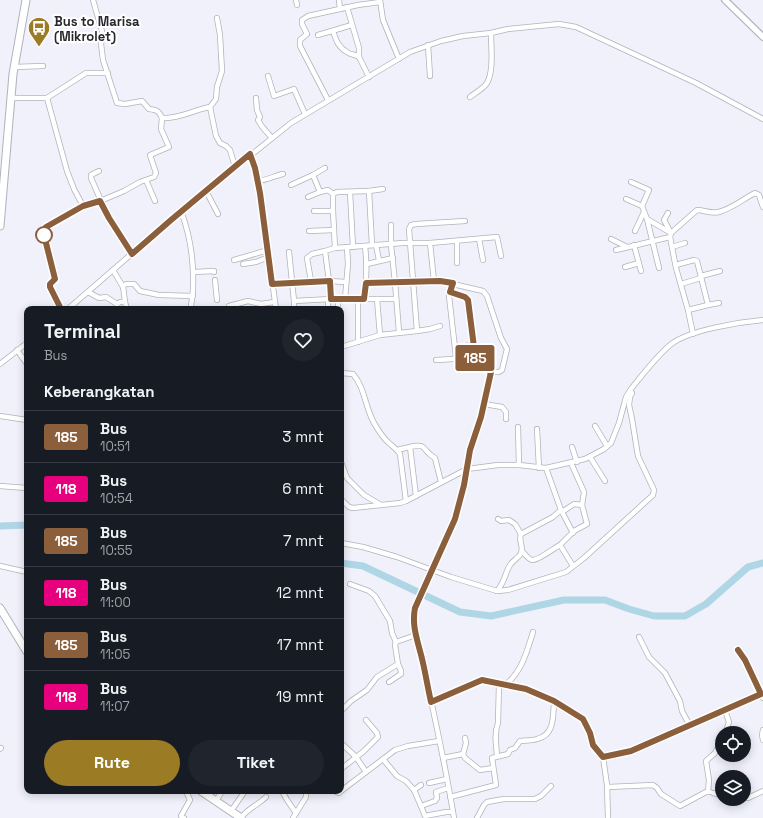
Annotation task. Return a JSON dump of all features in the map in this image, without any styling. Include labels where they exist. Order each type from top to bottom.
[{"type":"main road","points":[[0,226],[14,67],[26,0]]},
{"type":"main road","points":[[0,608],[24,647]]},
{"type":"main road","points":[[206,794],[241,818]]},
{"type":"street","points":[[60,306],[50,287],[50,284],[55,279],[44,230],[52,223],[83,206],[100,201],[124,191],[134,184],[154,177],[156,173],[150,156],[169,147],[169,143],[161,129],[162,118],[158,111],[149,109],[142,101],[125,104],[117,103],[101,49],[101,28],[93,0]]},
{"type":"street","points":[[339,0],[340,9]]},
{"type":"street","points":[[725,0],[763,37]]},
{"type":"street","points":[[328,100],[300,46],[300,40],[307,33],[302,22],[304,18],[347,7],[359,2],[380,1],[383,20],[399,59]]},
{"type":"street","points":[[347,7],[359,49],[359,57],[369,77]]},
{"type":"street","points":[[162,118],[188,114],[195,110],[210,107],[216,99],[217,87],[222,71],[220,35],[217,18]]},
{"type":"street","points":[[72,306],[181,211],[271,137],[328,100],[428,44],[464,36],[491,33],[508,29],[559,24],[576,27],[696,83],[763,119]]},
{"type":"street","points":[[318,35],[352,25]]},
{"type":"street","points":[[333,31],[340,48],[348,54],[357,55],[359,57]]},
{"type":"street","points":[[470,97],[478,92],[487,83],[490,74],[491,33]]},
{"type":"street","points":[[428,44],[430,76]]},
{"type":"street","points":[[14,67],[43,66]]},
{"type":"street","points":[[11,98],[47,98],[86,74],[108,73]]},
{"type":"street","points":[[268,76],[274,96],[301,86]]},
{"type":"street","points":[[294,89],[305,114]]},
{"type":"street","points":[[47,98],[67,171],[83,206]]},
{"type":"street","points":[[256,98],[257,110],[260,117],[258,120],[263,129],[271,137]]},
{"type":"street","points":[[210,107],[216,136],[220,143],[230,150],[235,167]]},
{"type":"street","points":[[250,154],[258,181],[275,306]]},
{"type":"street","points":[[291,185],[325,168]]},
{"type":"street","points":[[99,171],[91,176],[100,201],[132,254]]},
{"type":"street","points":[[258,181],[267,180],[271,177],[283,174]]},
{"type":"street","points":[[313,175],[320,192]]},
{"type":"street","points":[[146,180],[155,201]]},
{"type":"street","points":[[632,182],[649,190],[642,206],[647,219],[659,268]]},
{"type":"street","points":[[333,194],[338,192],[383,189]]},
{"type":"street","points":[[308,197],[328,190],[333,194]]},
{"type":"street","points":[[206,191],[218,214]]},
{"type":"street","points":[[369,191],[374,245],[379,260]]},
{"type":"street","points":[[350,192],[354,247]]},
{"type":"street","points":[[616,250],[671,235],[697,210],[710,213],[718,212],[736,205],[755,193],[759,195],[763,207]]},
{"type":"street","points":[[333,194],[335,248]]},
{"type":"street","points":[[626,199],[642,206]]},
{"type":"street","points":[[181,211],[187,226],[194,272],[191,306]]},
{"type":"street","points":[[314,212],[333,211]]},
{"type":"street","points":[[635,231],[644,212]]},
{"type":"street","points":[[668,213],[664,220],[671,235],[672,247],[688,310],[692,334]]},
{"type":"street","points":[[647,219],[671,235]]},
{"type":"street","points":[[417,331],[409,229],[414,224],[465,221]]},
{"type":"street","points":[[391,225],[391,244],[399,332]]},
{"type":"street","points":[[309,231],[334,230]]},
{"type":"street","points":[[311,281],[307,258],[312,254],[335,248],[430,243],[497,237],[501,256]]},
{"type":"street","points":[[479,239],[483,260]]},
{"type":"street","points":[[611,239],[627,247]]},
{"type":"street","points":[[457,240],[457,263]]},
{"type":"street","points":[[430,243],[434,281]]},
{"type":"street","points":[[672,247],[684,243]]},
{"type":"street","points":[[634,245],[641,272]]},
{"type":"street","points":[[364,246],[367,264],[364,299]]},
{"type":"street","points":[[345,299],[348,264],[347,247]]},
{"type":"street","points":[[234,260],[268,250]]},
{"type":"street","points":[[325,251],[330,281],[329,306]]},
{"type":"street","points":[[289,252],[294,306]]},
{"type":"street","points":[[243,264],[269,258]]},
{"type":"street","points":[[367,264],[393,258]]},
{"type":"street","points":[[676,265],[696,260],[708,305]]},
{"type":"street","points":[[625,267],[639,263]]},
{"type":"street","points":[[113,270],[124,287],[126,306]]},
{"type":"street","points":[[681,284],[720,271]]},
{"type":"street","points":[[194,272],[214,272]]},
{"type":"street","points":[[215,280],[217,300]]},
{"type":"street","points":[[272,284],[311,281],[346,282]]},
{"type":"street","points":[[366,283],[434,281],[453,283],[481,290],[487,296],[501,338],[507,349],[502,370],[499,372],[491,372],[486,368],[477,365],[468,300],[465,297],[450,292]]},
{"type":"street","points":[[436,360],[455,358],[456,355],[449,296],[453,283]]},
{"type":"street","points":[[124,287],[125,284],[134,284],[140,291],[159,295],[193,296]]},
{"type":"street","points":[[88,292],[99,298],[106,297],[116,306]]},
{"type":"street","points":[[358,299],[358,342]]},
{"type":"street","points":[[377,299],[380,335]]},
{"type":"street","points":[[294,301],[396,299]]},
{"type":"street","points":[[338,300],[338,306]]},
{"type":"street","points":[[229,306],[248,301],[261,304],[274,302]]},
{"type":"street","points":[[118,306],[120,302],[126,302]]},
{"type":"street","points":[[688,310],[719,303]]},
{"type":"street","points":[[344,502],[349,507],[354,508],[406,501],[467,469],[483,466],[518,465],[546,468],[577,462],[607,446],[614,437],[626,398],[631,389],[671,344],[692,334],[743,322],[763,320]]},
{"type":"street","points":[[344,346],[380,335],[430,330],[440,326]]},
{"type":"street","points":[[0,364],[24,345]]},
{"type":"street","points":[[456,347],[474,345]]},
{"type":"street","points":[[18,350],[24,359]]},
{"type":"street","points":[[454,818],[440,741],[413,616],[415,608],[455,519],[470,450],[484,404],[491,372]]},
{"type":"street","points":[[344,373],[353,374],[359,382],[374,422],[389,444],[400,454],[406,501]]},
{"type":"street","points":[[344,544],[369,549],[497,591],[508,590],[559,575],[573,566],[621,525],[654,493],[638,456],[629,405],[630,397],[641,378]]},
{"type":"street","points":[[484,404],[502,407],[506,412],[506,419]]},
{"type":"street","points":[[0,416],[24,420]]},
{"type":"street","points":[[595,426],[607,446]]},
{"type":"street","points":[[518,427],[518,465]]},
{"type":"street","points":[[537,429],[539,468]]},
{"type":"street","points":[[397,450],[421,445],[427,453],[435,458],[441,482]]},
{"type":"street","points":[[572,446],[577,462]]},
{"type":"street","points":[[410,447],[416,496]]},
{"type":"street","points":[[590,456],[605,481]]},
{"type":"street","points":[[498,519],[501,521],[510,521],[518,527],[521,534],[520,538],[522,551],[529,558],[534,560],[560,545],[578,529],[587,524],[582,505],[584,492],[572,463]]},
{"type":"street","points":[[546,468],[561,511],[573,533]]},
{"type":"street","points":[[344,476],[364,495],[381,505]]},
{"type":"street","points":[[0,486],[24,488]]},
{"type":"street","points":[[521,534],[574,504],[582,505]]},
{"type":"street","points":[[560,545],[573,566]]},
{"type":"street","points":[[497,591],[503,583],[510,565],[522,551]]},
{"type":"street","points":[[0,566],[24,571]]},
{"type":"street","points":[[350,584],[370,591],[375,596],[390,621],[392,633],[396,642],[395,645],[398,664],[402,671],[401,674],[389,682]]},
{"type":"street","points":[[505,685],[521,667],[533,632]]},
{"type":"street","points":[[396,642],[416,635]]},
{"type":"street","points":[[639,638],[652,660],[665,672],[680,701],[682,711],[690,726]]},
{"type":"street","points":[[603,757],[631,751],[762,695],[745,660],[738,650]]},
{"type":"street","points":[[344,708],[367,690],[377,677],[398,664]]},
{"type":"street","points":[[431,702],[455,693],[479,681],[485,680],[526,689],[554,701],[583,719],[590,733],[593,745],[603,757],[608,787],[608,818]]},
{"type":"street","points":[[497,756],[496,728],[498,723],[499,684]]},
{"type":"street","points":[[450,796],[496,785],[491,759],[493,757],[508,754],[520,741],[536,740],[547,733],[552,725],[554,701]]},
{"type":"street","points":[[725,710],[728,720],[728,726]]},
{"type":"street","points":[[344,767],[376,740],[378,736],[366,720]]},
{"type":"street","points":[[763,730],[763,740]]},
{"type":"street","points":[[465,738],[466,744],[463,754],[465,758],[480,770],[493,768]]},
{"type":"street","points":[[344,789],[399,748],[440,741]]},
{"type":"street","points":[[344,746],[356,757],[366,772]]},
{"type":"street","points":[[710,792],[706,761],[715,753]]},
{"type":"street","points":[[443,758],[463,754]]},
{"type":"street","points":[[383,759],[397,776],[406,781],[414,790],[421,806],[423,817],[453,812]]},
{"type":"street","points":[[430,783],[447,779]]},
{"type":"street","points":[[414,790],[421,785]]},
{"type":"street","points":[[608,787],[653,785],[661,794],[680,806],[710,792],[715,793]]},
{"type":"street","points":[[477,818],[484,805],[490,801],[504,799],[535,799],[551,786]]},
{"type":"street","points":[[421,806],[435,801],[437,798],[436,792],[448,788]]},
{"type":"street","points":[[751,797],[763,791]]},
{"type":"street","points":[[184,818],[181,816],[190,800],[187,794]]},
{"type":"street","points":[[216,801],[220,794]]},
{"type":"street","points":[[231,811],[243,794]]},
{"type":"street","points":[[284,794],[296,813]]},
{"type":"street","points":[[293,818],[306,797],[306,794]]},
{"type":"street","points":[[241,818],[246,812],[266,797]]},
{"type":"waterway","points":[[0,526],[24,525]]},
{"type":"waterway","points":[[344,563],[363,566],[460,612],[491,616],[564,600],[605,600],[654,616],[685,616],[706,604],[748,567],[763,563]]},
{"type":"bus line","name":"185","points":[[59,306],[50,287],[50,284],[55,279],[44,235],[44,230],[46,227],[83,206],[100,201],[119,235],[132,254],[151,236],[250,154],[255,168],[260,193],[272,284],[330,281],[331,299],[364,299],[366,283],[440,281],[453,283],[450,292],[465,297],[468,300],[476,363],[478,366],[486,368],[491,372],[481,417],[472,441],[464,485],[455,519],[415,608],[413,616],[431,702],[455,693],[482,680],[526,689],[554,701],[580,716],[586,722],[593,745],[603,757],[631,751],[761,694],[743,655],[738,650]]},
{"type":"place","name":"Bus to Marisa (Mikrolet)","points":[[39,48]]}]
